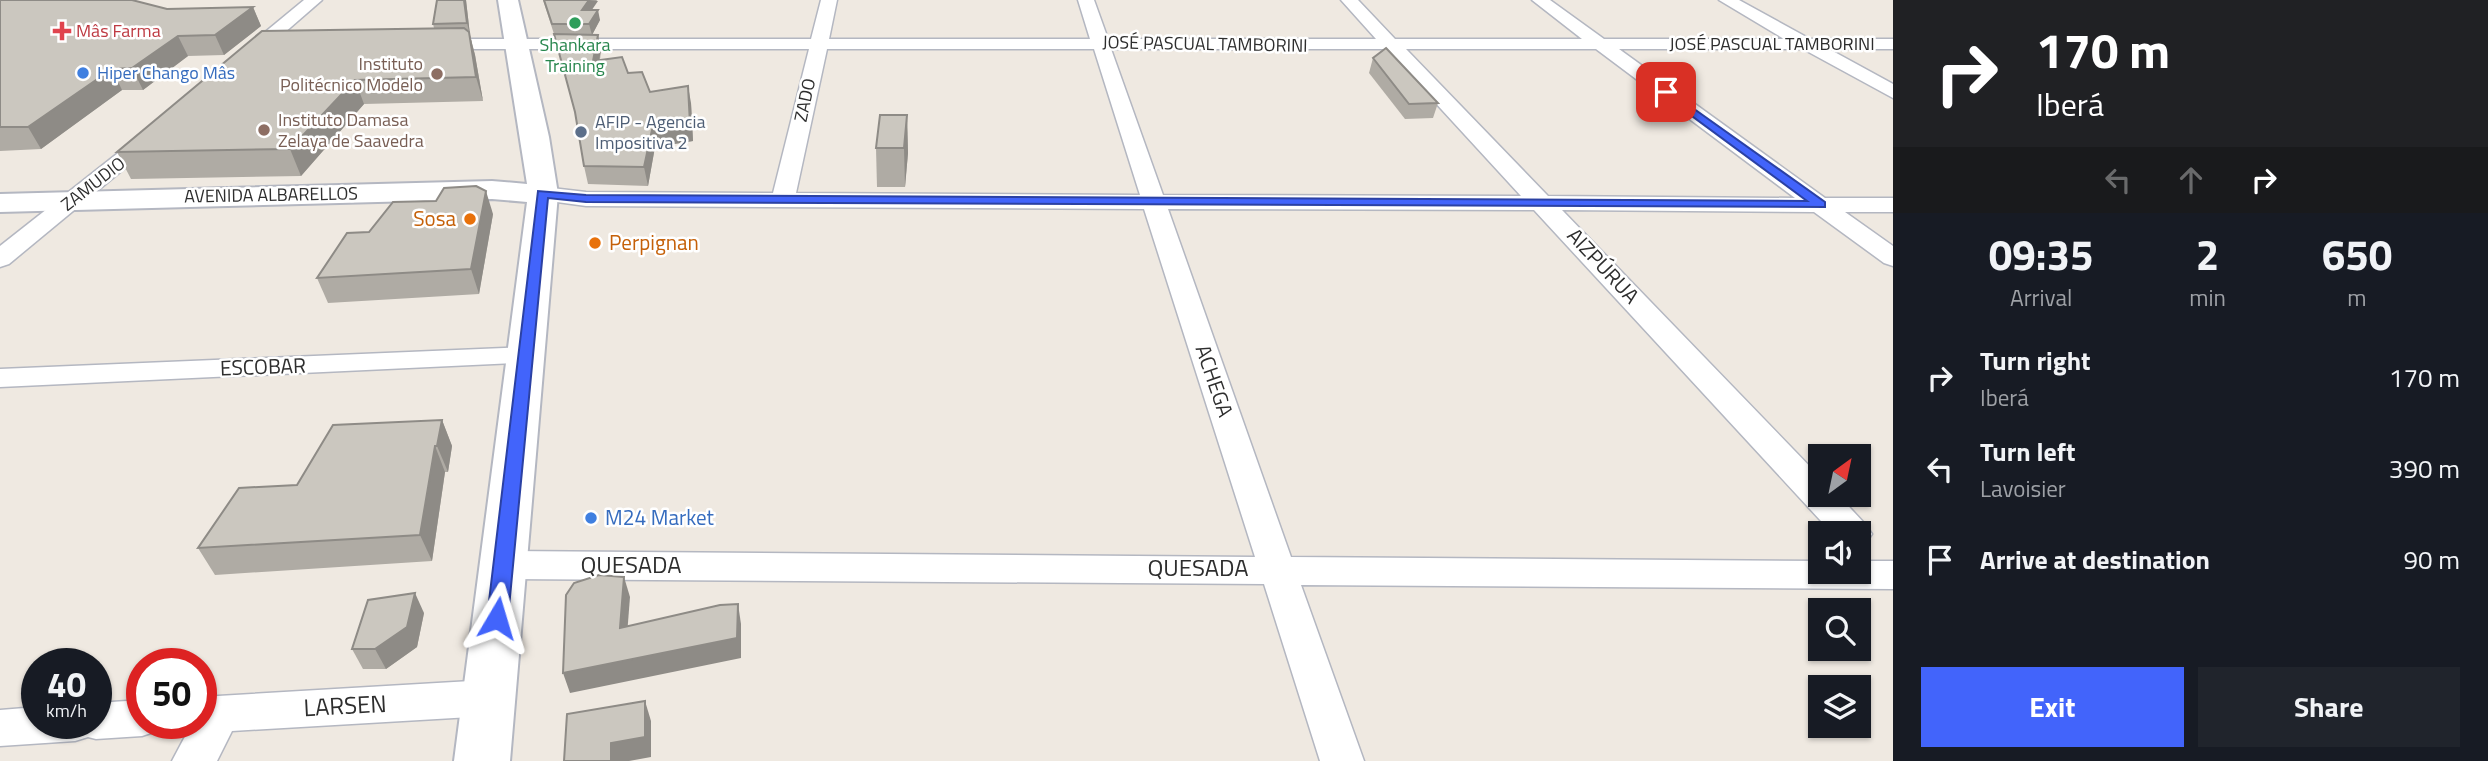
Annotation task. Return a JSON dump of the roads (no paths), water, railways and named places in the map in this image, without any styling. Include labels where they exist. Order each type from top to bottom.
[{"type":"main road","points":[[482,761],[543,194],[508,0]]},
{"type":"main road","name":"AVENIDA ALBARELLOS","points":[[0,203],[492,190],[543,194]]},
{"type":"street","points":[[234,67],[314,0]]},
{"type":"street","name":"ZADO","points":[[783,200],[829,0]]},
{"type":"street","name":"ACHEGA","points":[[1086,0],[1342,761]]},
{"type":"street","name":"AIZPÚRUA","points":[[1349,0],[1842,521]]},
{"type":"street","points":[[1540,0],[1893,258]]},
{"type":"street","points":[[1727,0],[1893,92]]},
{"type":"street","name":"JOSÉ PASCUAL TAMBORINI","points":[[409,44],[1893,44]]},
{"type":"street","points":[[257,47],[285,47]]},
{"type":"street","name":"ZAMUDIO","points":[[0,259],[164,126]]},
{"type":"street","points":[[543,194],[586,199],[1893,205]]},
{"type":"street","name":"ESCOBAR","points":[[0,378],[526,356]]},
{"type":"street","points":[[1871,552],[1893,575]]},
{"type":"street","name":"QUESADA","points":[[503,565],[1278,568],[1893,575]]},
{"type":"street","name":"LARSEN","points":[[217,714],[488,698]]},
{"type":"street","points":[[0,727],[21,726]]},
{"type":"street","points":[[194,761],[202,739]]},
{"type":"place","name":"Shankara Training","points":[[575,23]]},
{"type":"place","name":"Mâs Farma","points":[[62,31]]},
{"type":"place","name":"Hiper Chango Mâs","points":[[83,73]]},
{"type":"place","name":"Instituto Politécnico Modelo","points":[[437,74]]},
{"type":"place","name":"Instituto Damasa Zelaya de Saavedra","points":[[264,130]]},
{"type":"place","name":"AFIP - Agencia Impositiva 2","points":[[581,132]]},
{"type":"place","name":"Sosa","points":[[470,219]]},
{"type":"place","name":"Perpignan","points":[[595,243]]},
{"type":"place","name":"M24 Market","points":[[591,518]]}]
